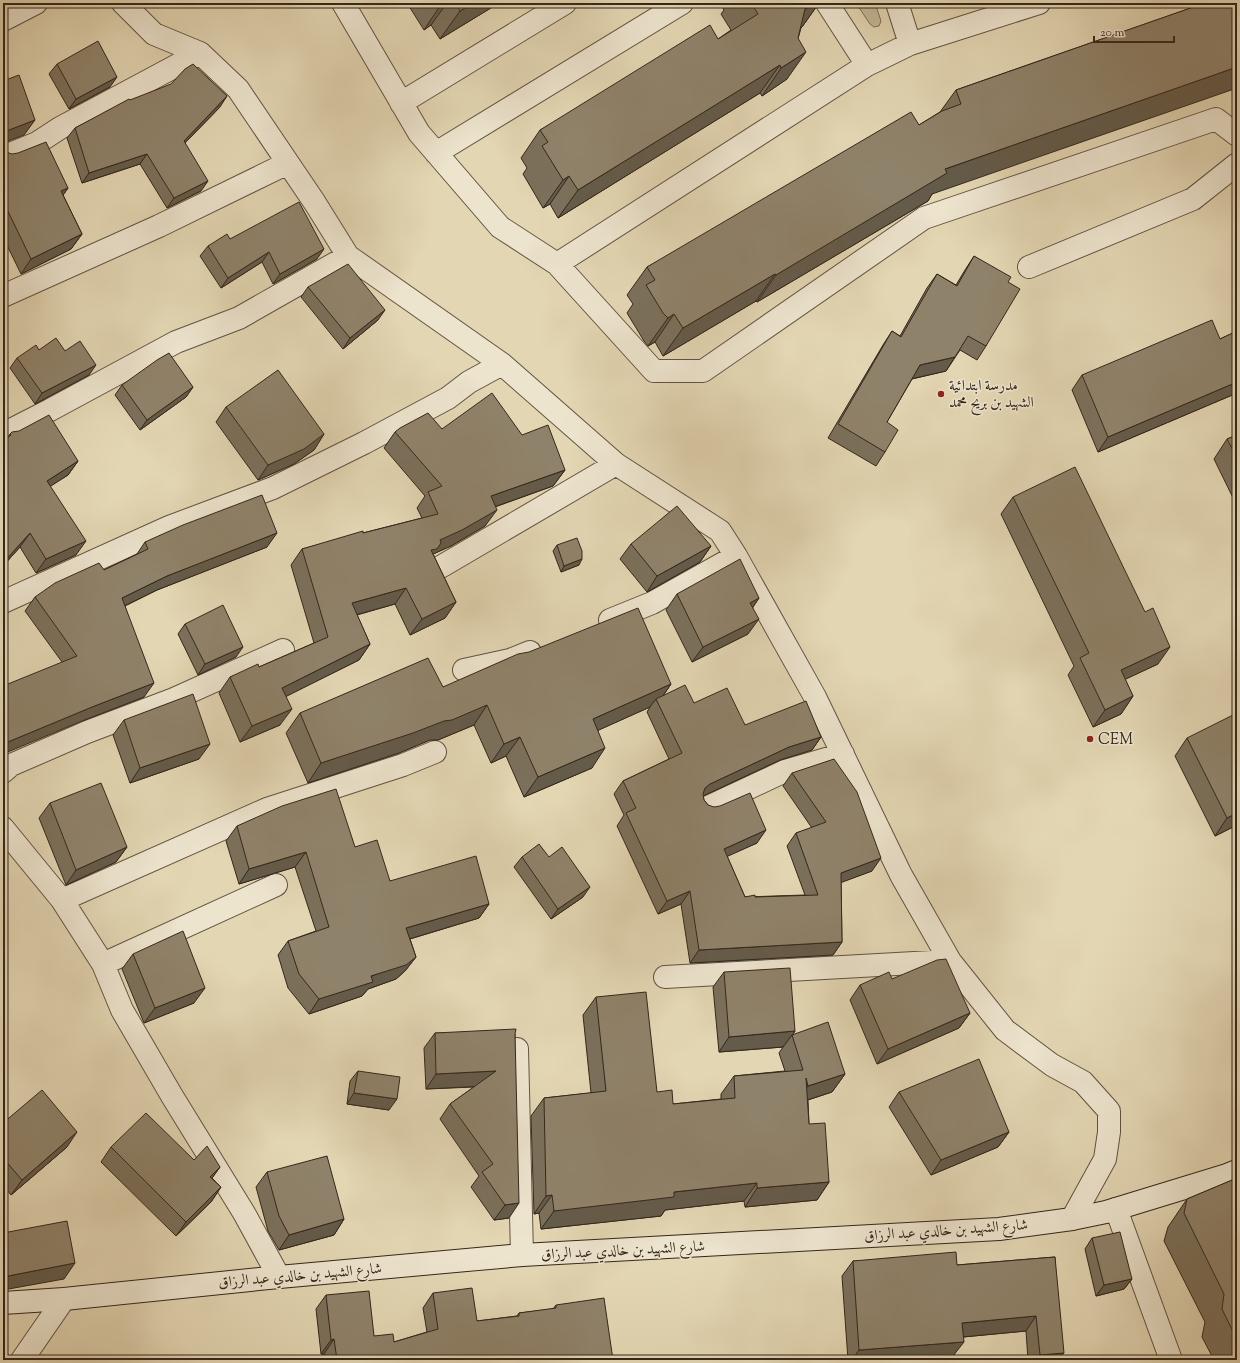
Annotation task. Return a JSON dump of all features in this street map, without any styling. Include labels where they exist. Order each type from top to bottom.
[{"type":"street","points":[[3,20],[36,3]]},
{"type":"street","points":[[123,3],[154,34],[200,53],[238,89],[348,256],[502,364],[616,464],[720,532],[736,556],[815,697],[901,875],[950,960],[1005,1030],[1052,1065],[1084,1082],[1109,1111],[1109,1132],[1105,1159],[1072,1219]]},
{"type":"street","points":[[343,3],[419,133],[500,227],[557,264],[654,371],[703,372],[924,218],[1216,119],[1237,135]]},
{"type":"street","points":[[401,103],[565,3]]},
{"type":"street","points":[[436,153],[682,3]]},
{"type":"street","points":[[828,3],[867,64]]},
{"type":"street","points":[[897,3],[910,44]]},
{"type":"street","points":[[557,264],[867,64],[910,44],[1039,3]]},
{"type":"street","points":[[3,157],[37,143],[60,128],[200,53]]},
{"type":"street","points":[[3,296],[159,226],[288,163]]},
{"type":"street","points":[[1030,267],[1193,199],[1237,164]]},
{"type":"street","points":[[3,434],[176,342],[239,318],[348,256]]},
{"type":"street","points":[[3,602],[169,527],[273,488],[364,443],[441,402],[469,382],[502,364]]},
{"type":"street","points":[[437,569],[616,464]]},
{"type":"street","points":[[594,626],[652,603],[736,556]]},
{"type":"street","points":[[464,670],[510,660],[545,646]]},
{"type":"street","points":[[3,772],[11,765],[87,732],[174,699],[283,650]]},
{"type":"street","points":[[62,900],[266,809],[403,766],[435,752]]},
{"type":"street","points":[[706,808],[785,771],[843,754]]},
{"type":"street","points":[[3,828],[62,900],[103,964],[122,1010],[172,1096],[244,1212],[279,1277]]},
{"type":"street","points":[[103,964],[276,885]]},
{"type":"street","points":[[664,977],[950,960]]},
{"type":"street","points":[[517,1050],[522,1255]]},
{"type":"street","name":"شارع الشهيد بن خالدي عبد الرزاق","points":[[3,1303],[64,1299],[279,1277],[522,1255],[999,1229],[1072,1219],[1116,1209],[1237,1171]]},
{"type":"street","points":[[1116,1209],[1172,1360]]},
{"type":"street","points":[[22,1360],[64,1299]]},
{"type":"shaded area","points":[[856,3],[875,3],[881,21],[879,26],[874,27],[870,24]]},
{"type":"building","points":[[455,3],[473,3],[460,11]]},
{"type":"building","points":[[751,3],[816,3],[805,9],[798,38],[806,52],[781,68],[780,65],[578,190],[569,176],[563,180],[542,146],[548,142],[540,130],[710,25],[718,39],[758,14]]},
{"type":"building","points":[[1205,3],[1237,3],[1237,67],[945,169],[947,173],[776,275],[775,274],[683,328],[674,314],[668,318],[663,313],[646,285],[655,280],[647,267],[911,112],[919,125],[942,111],[961,104],[956,90]]},
{"type":"building","points":[[98,41],[117,77],[76,99],[57,64]]},
{"type":"building","points":[[193,64],[227,96],[184,141],[208,181],[174,198],[147,154],[89,173],[75,128],[129,99],[130,100],[171,84],[185,69]]},
{"type":"building","points":[[19,75],[35,120],[9,130],[3,136],[3,81]]},
{"type":"building","points":[[46,142],[68,188],[61,191],[82,234],[31,259],[3,201],[3,148],[6,152],[12,154]]},
{"type":"building","points":[[299,202],[324,249],[280,274],[269,252],[228,278],[208,246],[227,234],[230,239]]},
{"type":"building","points":[[974,256],[1011,277],[1008,282],[1020,289],[986,346],[968,336],[955,357],[920,365],[887,422],[898,430],[885,452],[838,424],[892,331],[901,337],[937,274],[957,286]]},
{"type":"building","points":[[348,264],[385,310],[350,338],[308,287]]},
{"type":"building","points":[[1212,320],[1220,339],[1237,331],[1237,382],[1108,437],[1082,375]]},
{"type":"building","points":[[56,338],[65,351],[80,341],[96,365],[42,393],[17,358],[36,345],[39,350]]},
{"type":"building","points":[[169,353],[193,387],[147,420],[122,385]]},
{"type":"building","points":[[278,370],[324,434],[304,449],[268,465],[226,407]]},
{"type":"building","points":[[492,393],[522,435],[548,425],[565,470],[491,496],[497,510],[462,530],[440,540],[441,543],[437,549],[431,550],[456,602],[422,619],[406,588],[352,603],[370,644],[282,688],[292,709],[252,726],[230,677],[258,664],[259,667],[328,637],[302,549],[363,531],[363,533],[438,514],[428,492],[442,486],[395,432],[428,413],[442,429]]},
{"type":"building","points":[[49,415],[78,461],[47,481],[86,541],[46,559],[30,533],[3,563],[3,441],[11,435],[10,434],[12,432],[19,431]]},
{"type":"building","points":[[1237,435],[1237,458],[1227,439]]},
{"type":"building","points":[[1075,467],[1145,612],[1153,608],[1170,647],[1121,670],[1133,696],[1105,710],[1080,658],[1089,653],[1013,497]]},
{"type":"building","points":[[262,495],[277,533],[167,576],[122,598],[154,683],[3,744],[3,686],[77,656],[35,597],[55,583],[99,563],[104,570],[148,549],[145,542],[183,525]]},
{"type":"building","points":[[677,506],[711,546],[657,576],[631,544]]},
{"type":"building","points":[[577,538],[582,551],[582,559],[564,566],[557,545]]},
{"type":"building","points":[[740,559],[759,598],[750,603],[759,619],[703,647],[677,594]]},
{"type":"building","points":[[223,605],[243,647],[205,664],[185,624]]},
{"type":"building","points":[[638,608],[671,684],[593,719],[605,748],[538,777],[520,737],[504,744],[487,705],[452,720],[444,721],[413,733],[321,763],[300,713],[428,658],[443,687],[518,654],[529,652]]},
{"type":"building","points":[[685,685],[694,703],[727,688],[745,725],[806,701],[821,737],[789,747],[710,784],[705,788],[703,794],[704,800],[708,805],[714,807],[720,806],[750,793],[766,830],[724,849],[745,897],[755,895],[755,897],[818,895],[796,833],[826,822],[792,773],[834,759],[857,792],[881,858],[841,873],[842,942],[699,950],[690,891],[667,901],[626,813],[636,808],[623,781],[682,753],[656,699]]},
{"type":"building","points":[[193,694],[210,744],[140,768],[124,720]]},
{"type":"building","points":[[1237,713],[1237,813],[1227,818],[1187,738]]},
{"type":"building","points":[[101,783],[127,847],[76,870],[50,803]]},
{"type":"building","points":[[336,789],[355,847],[377,840],[390,881],[476,856],[489,904],[406,928],[416,957],[406,965],[371,976],[373,982],[319,999],[299,974],[288,941],[329,927],[306,852],[249,869],[237,826],[282,806]]},
{"type":"building","points":[[539,844],[549,857],[562,847],[590,887],[558,909],[522,857]]},
{"type":"building","points":[[183,931],[205,988],[155,1008],[133,954]]},
{"type":"building","points":[[946,959],[970,1013],[888,1049],[860,985],[889,972],[892,979],[937,960]]},
{"type":"building","points":[[790,968],[795,1031],[729,1037],[724,972]]},
{"type":"building","points":[[646,992],[657,1092],[672,1090],[673,1104],[735,1098],[734,1076],[803,1070],[792,1035],[828,1022],[845,1074],[808,1086],[806,1078],[809,1124],[825,1123],[829,1182],[757,1188],[757,1183],[674,1192],[674,1197],[554,1211],[552,1195],[546,1196],[544,1098],[606,1091],[596,997]]},
{"type":"building","points":[[516,1029],[519,1203],[505,1205],[482,1172],[493,1164],[450,1104],[496,1071],[436,1074],[435,1033]]},
{"type":"building","points":[[979,1059],[1009,1132],[941,1160],[899,1092]]},
{"type":"building","points":[[358,1071],[400,1077],[397,1099],[354,1093]]},
{"type":"building","points":[[42,1090],[77,1132],[22,1180],[3,1158],[3,1123]]},
{"type":"building","points":[[146,1113],[194,1160],[207,1146],[220,1167],[210,1177],[221,1187],[186,1222],[111,1147]]},
{"type":"building","points":[[327,1156],[344,1219],[289,1235],[279,1216],[267,1172]]},
{"type":"building","points":[[1237,1178],[1237,1340],[1222,1309],[1224,1294],[1184,1213],[1187,1199]]},
{"type":"building","points":[[67,1221],[75,1263],[3,1277],[3,1233]]},
{"type":"building","points":[[1120,1232],[1132,1279],[1104,1285],[1092,1238]]},
{"type":"building","points":[[956,1252],[957,1265],[1055,1257],[1064,1353],[1040,1355],[1036,1316],[962,1323],[964,1342],[859,1350],[853,1261]]},
{"type":"building","points":[[472,1288],[477,1321],[519,1316],[519,1313],[556,1308],[556,1305],[604,1298],[613,1360],[337,1360],[334,1339],[331,1340],[326,1295],[369,1291],[374,1336],[393,1334],[394,1342],[438,1329],[433,1293]]},
{"type":"place","name":"مدرسة ابتدائية الشهيد بن بريح محمد","points":[[941,394]]},
{"type":"place","name":"CEM","points":[[1090,739]]}]
